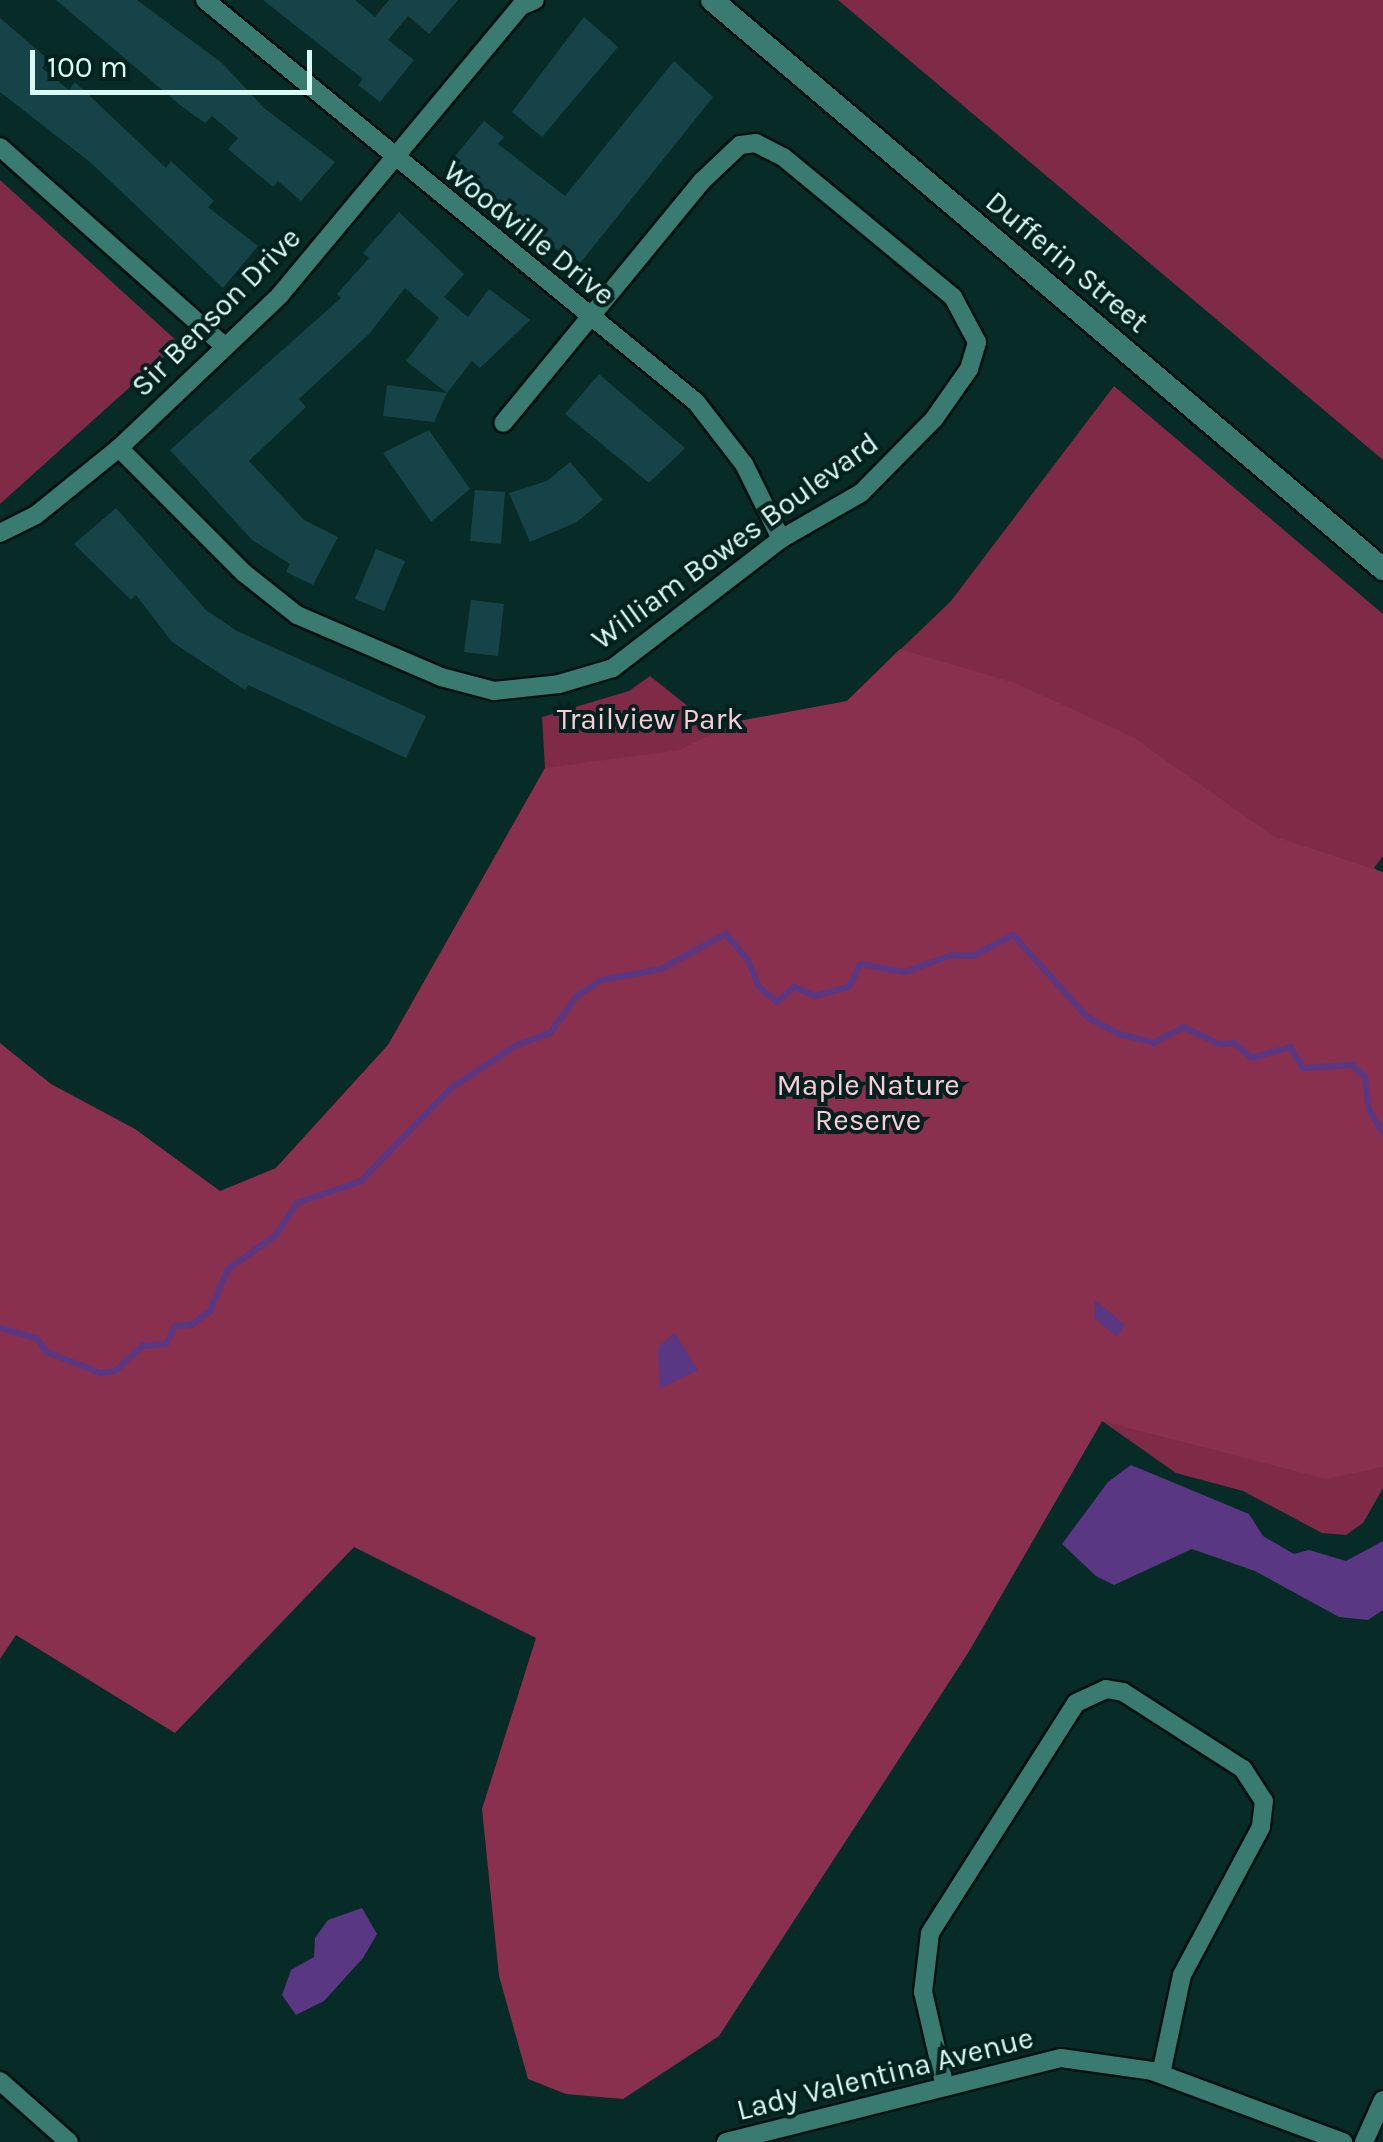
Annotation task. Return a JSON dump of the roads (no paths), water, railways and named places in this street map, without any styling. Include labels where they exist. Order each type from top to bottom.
[{"type":"main road","name":"Dufferin Street","points":[[712,0],[1383,569]]},
{"type":"street","name":"Woodville Drive","points":[[206,0],[393,158],[696,402],[744,464],[781,540]]},
{"type":"street","name":"Sir Benson Drive","points":[[0,533],[36,514],[119,448],[280,296],[526,2]]},
{"type":"street","name":"William Bowes Boulevard","points":[[119,448],[244,573],[297,614],[350,643],[494,691],[560,684],[614,668],[781,540],[860,493],[943,406],[970,369],[977,342],[953,297],[783,158],[756,143],[740,145],[702,180],[592,317]]},
{"type":"street","points":[[0,147],[225,346]]},
{"type":"street","points":[[502,423],[592,317]]},
{"type":"street","points":[[945,2087],[923,1992],[930,1933],[1076,1702],[1106,1688],[1123,1692],[1243,1769],[1264,1801],[1262,1827],[1182,1974],[1161,2074]]},
{"type":"street","name":"Lady Valentina Avenue","points":[[726,2142],[1062,2058],[1161,2074],[1343,2142]]},
{"type":"street","points":[[0,2081],[69,2142]]},
{"type":"street","points":[[1364,2142],[1383,2100]]},
{"type":"waterway","points":[[0,1328],[36,1338],[47,1352],[100,1373],[115,1371],[143,1346],[166,1344],[175,1326],[191,1325],[210,1311],[228,1269],[275,1236],[297,1203],[361,1181],[451,1088],[517,1045],[550,1033],[577,996],[602,980],[661,969],[726,934],[748,960],[759,987],[777,1002],[794,987],[815,996],[849,987],[860,964],[905,972],[952,955],[973,956],[1013,935],[1087,1017],[1119,1034],[1154,1043],[1183,1027],[1220,1044],[1234,1043],[1252,1058],[1290,1047],[1303,1068],[1352,1065],[1365,1077],[1369,1110],[1383,1132]]},
{"type":"park label","name":"Trailview Park","points":[[650,719]]},
{"type":"park label","name":"Maple Nature Reserve","points":[[868,1102]]}]
